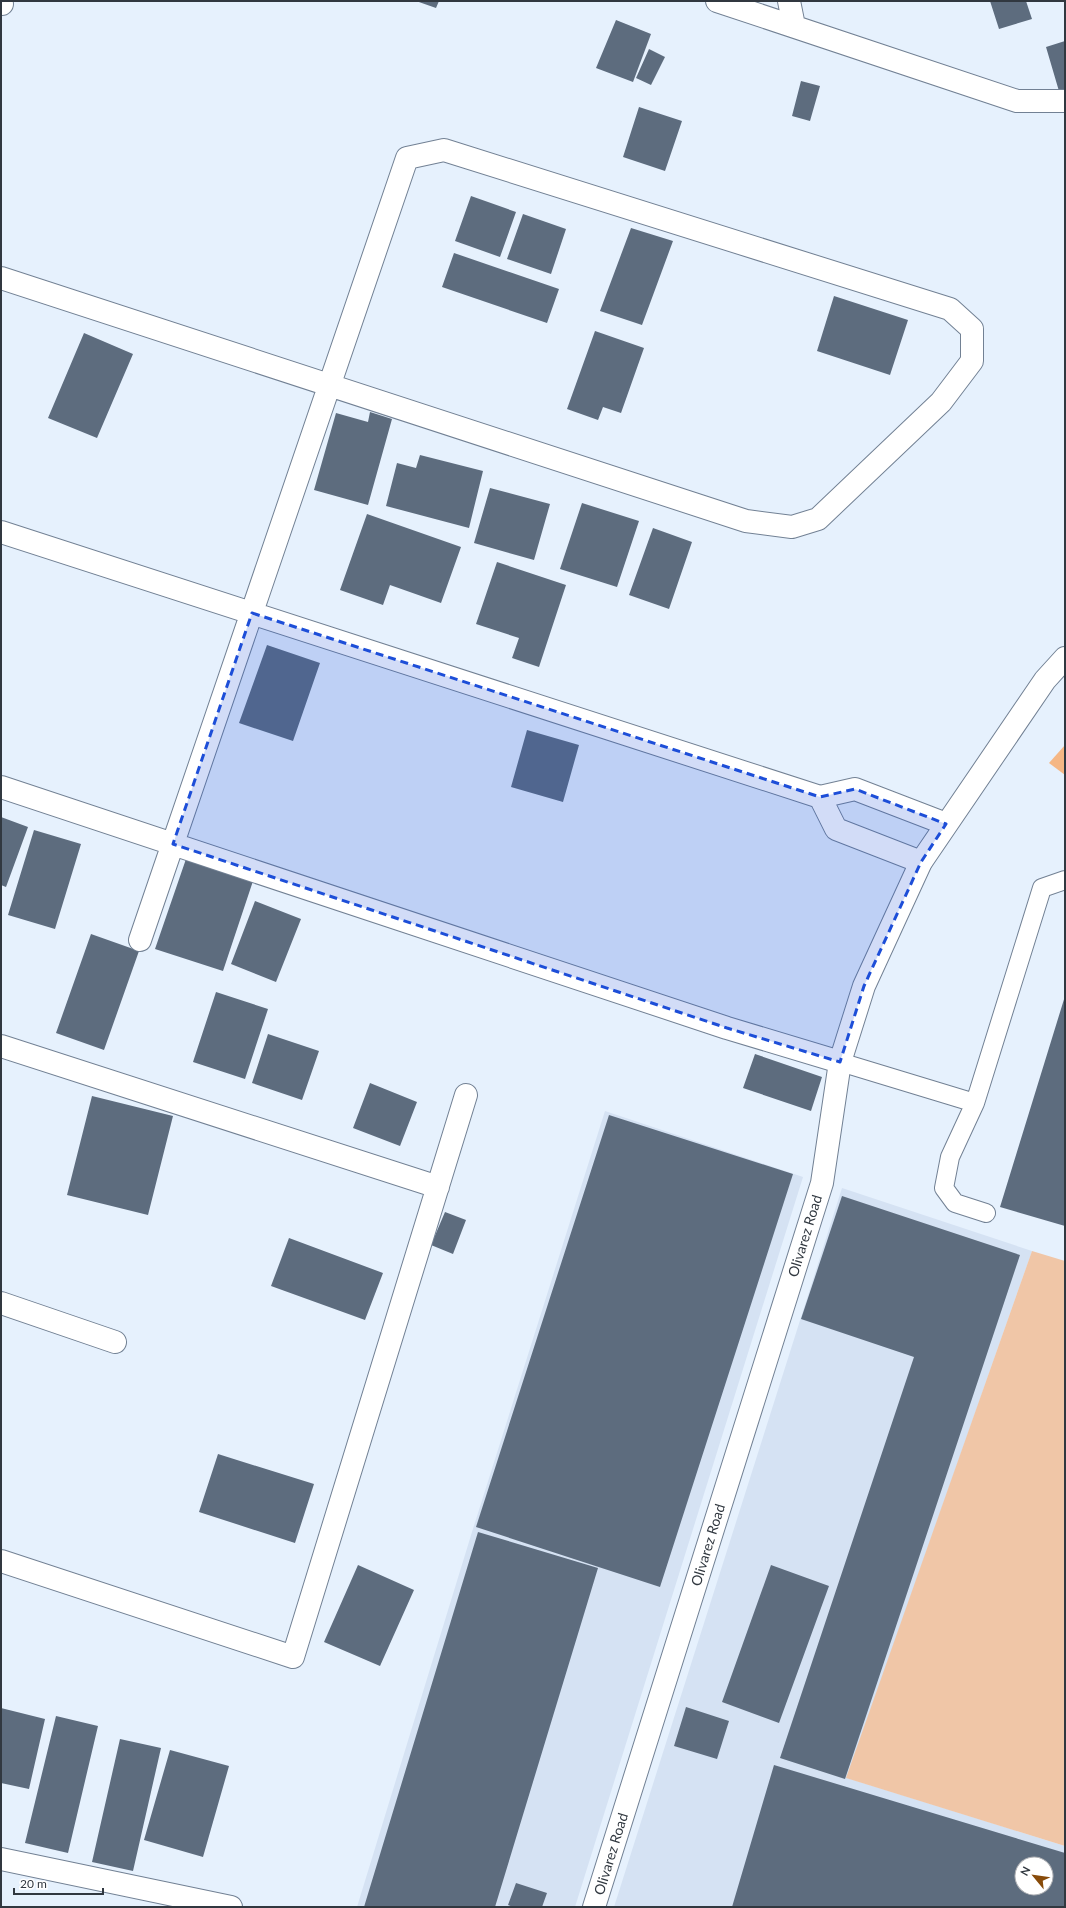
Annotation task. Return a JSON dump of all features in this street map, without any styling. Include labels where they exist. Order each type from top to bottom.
[{"type":"street","points":[[717,1],[1018,101],[1065,101]]},
{"type":"street","points":[[789,1],[794,26]]},
{"type":"street","points":[[1,278],[330,385],[746,521],[792,527],[818,519],[941,402],[972,361],[972,329],[950,309],[444,150],[407,158],[330,385],[140,940]]},
{"type":"street","points":[[1,532],[820,797],[856,790],[946,824]]},
{"type":"street","name":"Olivarez Road","points":[[594,1907],[822,1183],[840,1062],[864,986],[921,862],[1045,680],[1065,658]]},
{"type":"street","points":[[1,787],[727,1028],[840,1062]]},
{"type":"street","points":[[820,797],[836,829],[921,862]]},
{"type":"street","points":[[1,1046],[438,1187]]},
{"type":"street","points":[[1,1561],[293,1657],[466,1095]]},
{"type":"street","points":[[1,1303],[115,1342]]},
{"type":"street","points":[[1,1859],[231,1907]]},
{"type":"lane","points":[[986,1213],[955,1203],[944,1188],[950,1157],[975,1103],[1042,888],[1065,880]]},
{"type":"lane","points":[[840,1062],[975,1103]]},
{"type":"highlighted area","points":[[252,613],[820,797],[855,789],[946,824],[921,862],[864,986],[840,1062],[727,1028],[173,844]]},
{"type":"shaded area","points":[[1065,745],[1065,775],[1049,763]]},
{"type":"shaded area","points":[[605,1111],[803,1177],[575,1907],[357,1907],[472,1532]]},
{"type":"shaded area","points":[[842,1188],[1032,1251],[847,1778],[1065,1846],[1065,1907],[614,1907]]},
{"type":"shaded area","points":[[1032,1251],[1065,1261],[1065,1846],[846,1778]]},
{"type":"building","points":[[416,1],[439,1],[436,8]]},
{"type":"building","points":[[990,1],[1026,1],[1032,19],[999,29]]},
{"type":"building","points":[[616,20],[651,34],[633,82],[596,68]]},
{"type":"building","points":[[1065,41],[1065,97],[1061,98],[1046,47]]},
{"type":"building","points":[[649,49],[665,57],[651,85],[636,78]]},
{"type":"building","points":[[801,81],[820,86],[810,121],[792,116]]},
{"type":"building","points":[[639,107],[682,121],[665,171],[623,157]]},
{"type":"building","points":[[471,196],[516,212],[500,257],[455,241]]},
{"type":"building","points":[[523,214],[566,229],[551,274],[507,259]]},
{"type":"building","points":[[631,228],[673,241],[642,325],[600,311]]},
{"type":"building","points":[[454,253],[559,289],[547,323],[442,287]]},
{"type":"building","points":[[834,296],[908,320],[890,375],[817,351]]},
{"type":"building","points":[[595,331],[644,348],[621,413],[603,407],[598,420],[567,409]]},
{"type":"building","points":[[84,333],[133,354],[97,438],[48,418]]},
{"type":"building","points":[[370,412],[392,419],[368,505],[314,490],[336,413],[368,422]]},
{"type":"building","points":[[420,455],[483,471],[469,528],[386,506],[397,463],[416,468]]},
{"type":"building","points":[[490,488],[550,504],[534,560],[474,543]]},
{"type":"building","points":[[582,503],[639,521],[617,587],[560,569]]},
{"type":"building","points":[[367,514],[461,547],[441,603],[390,585],[383,605],[340,590]]},
{"type":"building","points":[[653,528],[692,542],[669,609],[629,595]]},
{"type":"building","points":[[497,562],[566,585],[539,667],[512,658],[519,638],[476,624]]},
{"type":"building","points":[[267,645],[320,663],[293,741],[239,723]]},
{"type":"building","points":[[527,730],[579,745],[563,802],[511,787]]},
{"type":"building","points":[[1,817],[28,827],[6,887],[1,885]]},
{"type":"building","points":[[34,830],[81,844],[55,929],[8,915]]},
{"type":"building","points":[[186,859],[253,881],[223,971],[155,949]]},
{"type":"building","points":[[255,901],[301,919],[276,982],[231,964]]},
{"type":"building","points":[[91,934],[139,951],[104,1050],[56,1033]]},
{"type":"building","points":[[216,992],[268,1009],[245,1079],[193,1062]]},
{"type":"building","points":[[1065,996],[1065,1226],[1000,1207]]},
{"type":"building","points":[[268,1034],[319,1051],[302,1100],[252,1083]]},
{"type":"building","points":[[755,1054],[822,1077],[811,1111],[743,1088]]},
{"type":"building","points":[[370,1083],[417,1102],[400,1146],[353,1128]]},
{"type":"building","points":[[92,1096],[173,1116],[148,1215],[67,1195]]},
{"type":"building","points":[[609,1115],[793,1174],[660,1587],[476,1527]]},
{"type":"building","points":[[842,1196],[1020,1255],[845,1779],[780,1758],[914,1357],[801,1319]]},
{"type":"building","points":[[445,1212],[466,1220],[453,1254],[431,1245]]},
{"type":"building","points":[[289,1238],[383,1273],[365,1320],[271,1286]]},
{"type":"building","points":[[218,1454],[314,1484],[295,1543],[199,1512]]},
{"type":"building","points":[[478,1532],[598,1568],[495,1907],[364,1907]]},
{"type":"building","points":[[358,1565],[414,1590],[380,1666],[324,1642]]},
{"type":"building","points":[[771,1565],[829,1586],[779,1723],[722,1702]]},
{"type":"building","points":[[686,1707],[729,1721],[717,1759],[674,1746]]},
{"type":"building","points":[[1,1708],[45,1719],[29,1789],[1,1783]]},
{"type":"building","points":[[56,1716],[98,1726],[68,1853],[25,1843]]},
{"type":"building","points":[[120,1739],[161,1748],[133,1871],[92,1862]]},
{"type":"building","points":[[170,1750],[229,1766],[203,1857],[144,1840]]},
{"type":"building","points":[[774,1765],[1065,1853],[1065,1907],[732,1907]]},
{"type":"building","points":[[516,1883],[547,1893],[542,1907],[513,1907],[508,1905]]}]
